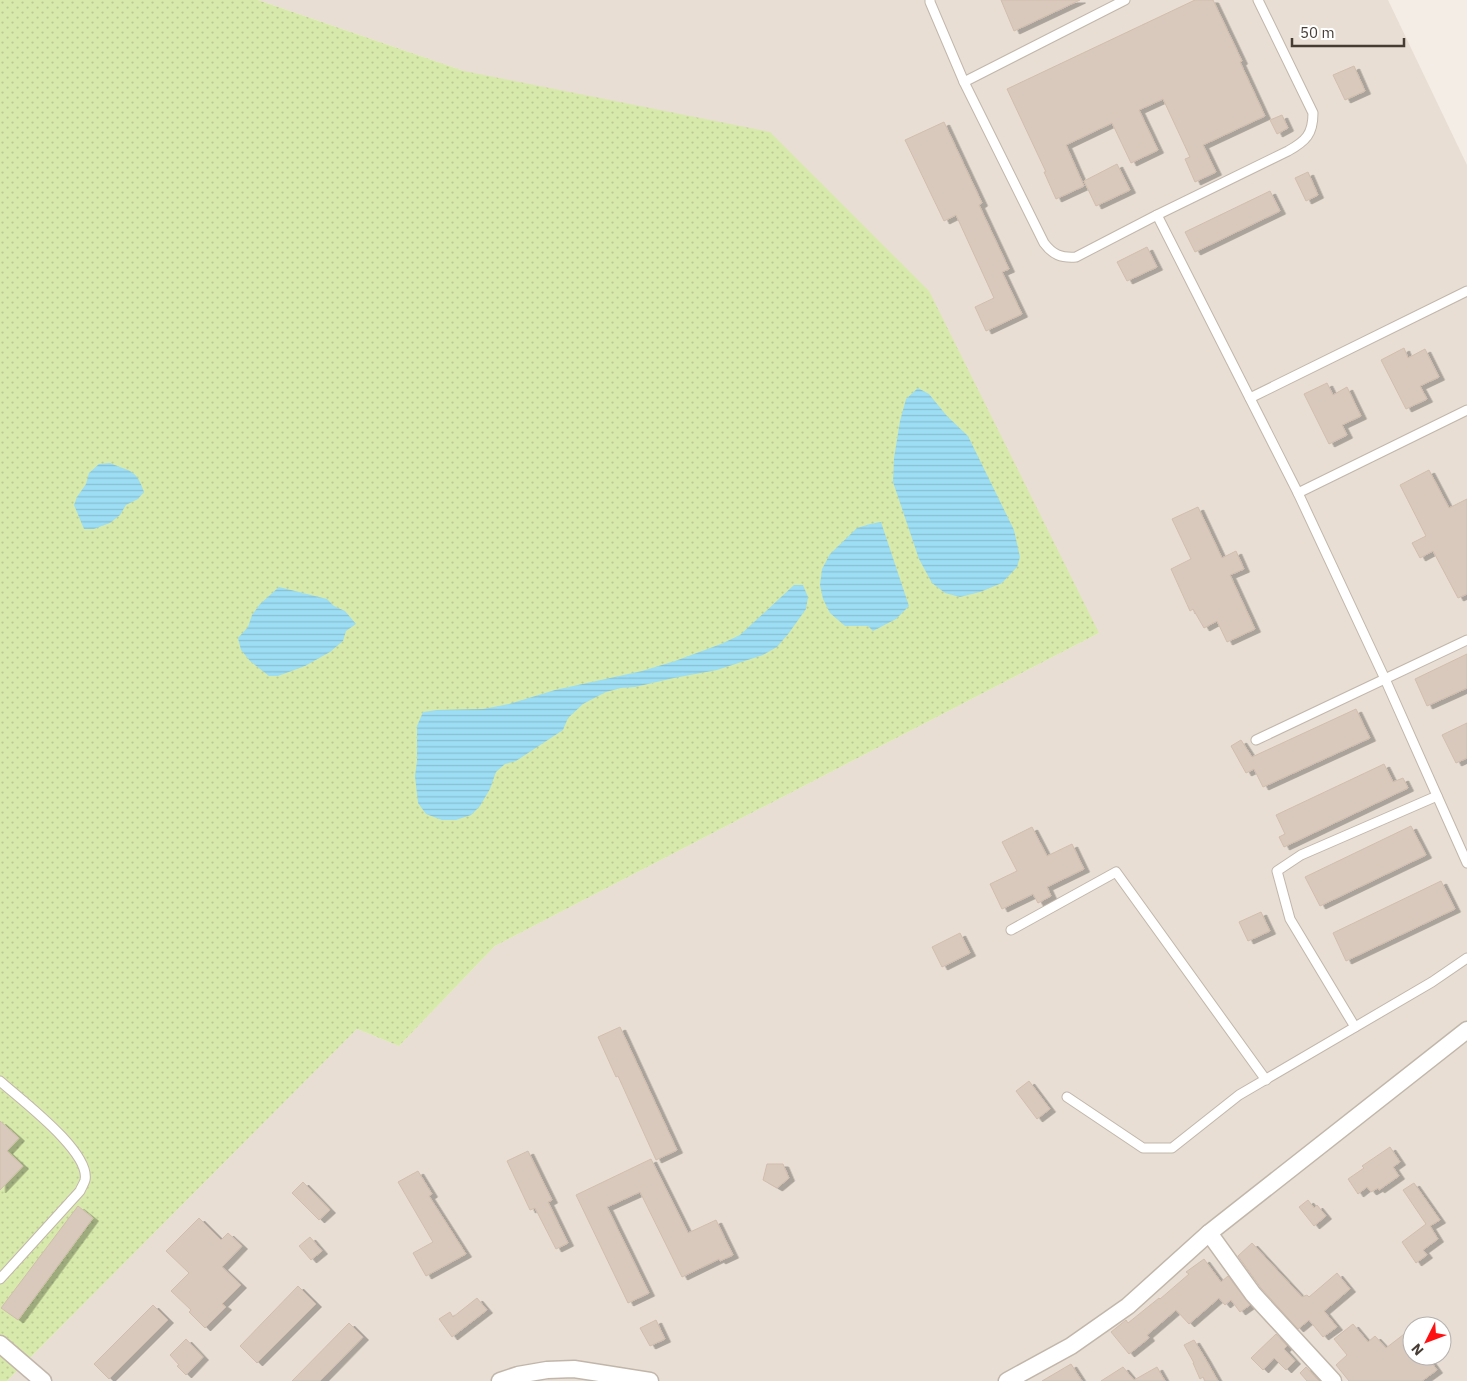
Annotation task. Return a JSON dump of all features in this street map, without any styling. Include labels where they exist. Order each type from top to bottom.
[{"type":"street","points":[[1007,1381],[1071,1346],[1128,1306],[1209,1234],[1467,1030]]},
{"type":"street","points":[[1209,1234],[1253,1294],[1333,1381]]},
{"type":"street","points":[[0,1344],[43,1381]]},
{"type":"street","points":[[500,1381],[518,1375],[547,1370],[574,1369],[650,1381]]},
{"type":"lane","points":[[930,0],[964,82],[1044,243],[1050,252],[1058,257],[1067,258],[1076,256],[1288,151],[1308,136],[1313,124],[1312,113],[1258,0]]},
{"type":"lane","points":[[964,82],[1125,0]]},
{"type":"lane","points":[[1157,215],[1298,493],[1385,679],[1467,863]]},
{"type":"lane","points":[[1250,398],[1467,291]]},
{"type":"lane","points":[[1298,493],[1467,410]]},
{"type":"lane","points":[[1256,740],[1467,640]]},
{"type":"lane","points":[[1355,1027],[1290,919],[1277,871],[1301,855],[1438,796]]},
{"type":"lane","points":[[1011,930],[1116,872],[1266,1080]]},
{"type":"lane","points":[[1067,1097],[1143,1148],[1172,1148],[1240,1095],[1432,982],[1467,958]]},
{"type":"lane","points":[[0,1081],[58,1131],[82,1162],[85,1179],[80,1191],[0,1279]]},
{"type":"shaded area","points":[[258,0],[1388,0],[1467,165],[1467,1381],[7,1381],[357,1029],[399,1046],[495,946],[1099,633],[464,71]]},
{"type":"green space","points":[[0,0],[258,0],[464,71],[770,132],[929,291],[1099,633],[495,946],[399,1046],[357,1029],[7,1381],[0,1381]]},
{"type":"water","points":[[918,388],[929,394],[947,416],[968,436],[1014,530],[1020,557],[1017,567],[1002,583],[980,592],[960,597],[945,593],[932,583],[919,559],[893,482],[894,458],[900,421],[906,399]]},
{"type":"water","points":[[110,463],[132,472],[141,484],[144,492],[138,499],[126,505],[120,515],[110,523],[94,529],[84,529],[74,505],[77,497],[86,484],[89,473],[99,464]]},
{"type":"water","points":[[881,522],[909,606],[896,619],[873,631],[868,626],[845,626],[830,613],[823,599],[820,585],[822,569],[830,554],[857,528]]},
{"type":"water","points":[[794,585],[803,585],[808,597],[806,609],[777,647],[763,655],[717,670],[635,687],[621,688],[606,692],[583,704],[568,718],[563,730],[516,761],[505,764],[496,772],[490,789],[480,806],[471,815],[456,820],[442,820],[426,814],[418,803],[415,776],[417,726],[423,712],[483,709],[509,704],[555,690],[642,671],[675,661],[740,635]]},
{"type":"water","points":[[279,587],[327,599],[334,606],[345,611],[356,624],[346,631],[343,641],[330,652],[305,666],[278,676],[269,676],[250,661],[241,650],[238,638],[248,627],[252,615],[260,604]]},
{"type":"building","points":[[1001,0],[1080,0],[1014,31]]},
{"type":"building","points":[[1195,0],[1213,0],[1242,61],[1240,62],[1265,116],[1203,145],[1216,172],[1195,182],[1185,159],[1190,157],[1163,99],[1139,110],[1158,150],[1131,163],[1112,123],[1066,145],[1084,186],[1056,199],[1044,172],[1046,172],[1007,89]]},
{"type":"building","points":[[1354,66],[1365,91],[1345,100],[1333,75]]},
{"type":"building","points":[[1282,115],[1288,128],[1277,134],[1270,120]]},
{"type":"building","points":[[944,122],[982,203],[979,205],[1009,269],[1002,272],[1022,314],[986,331],[975,307],[994,298],[956,215],[944,221],[905,140]]},
{"type":"building","points":[[1117,164],[1130,190],[1096,206],[1084,181]]},
{"type":"building","points":[[1308,172],[1318,195],[1306,201],[1295,178]]},
{"type":"building","points":[[1270,191],[1280,211],[1195,252],[1185,232]]},
{"type":"building","points":[[1147,247],[1157,267],[1127,281],[1117,262]]},
{"type":"building","points":[[1404,348],[1408,358],[1425,349],[1439,377],[1420,386],[1427,399],[1406,409],[1381,360]]},
{"type":"building","points":[[1327,383],[1333,395],[1347,387],[1361,416],[1342,425],[1347,435],[1329,444],[1304,394]]},
{"type":"building","points":[[1429,470],[1449,508],[1467,499],[1467,594],[1458,598],[1433,551],[1420,558],[1412,543],[1426,536],[1400,485]]},
{"type":"building","points":[[1198,507],[1222,558],[1236,551],[1244,569],[1230,575],[1255,629],[1227,642],[1217,621],[1204,628],[1193,609],[1190,611],[1171,569],[1191,559],[1172,519]]},
{"type":"building","points":[[1467,654],[1467,688],[1427,706],[1415,679]]},
{"type":"building","points":[[1356,709],[1370,738],[1263,787],[1254,769],[1246,773],[1231,746],[1241,740],[1252,757]]},
{"type":"building","points":[[1467,723],[1467,758],[1456,763],[1442,735]]},
{"type":"building","points":[[1384,764],[1393,782],[1403,778],[1408,788],[1284,847],[1279,837],[1285,834],[1276,815]]},
{"type":"building","points":[[1411,826],[1426,855],[1320,906],[1305,877]]},
{"type":"building","points":[[1032,827],[1047,856],[1072,844],[1084,869],[1047,887],[1051,896],[1038,903],[1033,894],[1002,909],[990,884],[1017,871],[1002,842]]},
{"type":"building","points":[[1441,881],[1455,909],[1346,961],[1333,933]]},
{"type":"building","points":[[1261,912],[1270,931],[1248,941],[1239,922]]},
{"type":"building","points":[[960,933],[970,953],[942,967],[932,947]]},
{"type":"building","points":[[620,1027],[677,1150],[656,1160],[598,1037]]},
{"type":"building","points":[[1029,1081],[1050,1109],[1037,1119],[1016,1091]]},
{"type":"building","points":[[0,1121],[19,1138],[7,1151],[23,1166],[0,1190]]},
{"type":"building","points":[[1390,1147],[1400,1162],[1393,1167],[1399,1176],[1379,1190],[1378,1188],[1371,1192],[1367,1187],[1358,1194],[1348,1179],[1364,1168],[1362,1166]]},
{"type":"building","points":[[528,1151],[552,1200],[548,1202],[568,1243],[556,1249],[535,1208],[530,1210],[507,1161]]},
{"type":"building","points":[[651,1159],[688,1233],[716,1220],[733,1255],[720,1261],[719,1259],[682,1277],[640,1192],[607,1207],[649,1293],[628,1303],[576,1195]]},
{"type":"building","points":[[767,1164],[783,1164],[789,1178],[777,1188],[763,1180]]},
{"type":"building","points":[[418,1171],[432,1194],[429,1196],[466,1254],[426,1276],[413,1253],[433,1242],[398,1182]]},
{"type":"building","points":[[303,1182],[330,1210],[319,1220],[292,1193]]},
{"type":"building","points":[[1414,1183],[1440,1220],[1430,1226],[1438,1239],[1423,1250],[1427,1255],[1416,1263],[1402,1242],[1426,1224],[1403,1190]]},
{"type":"building","points":[[1308,1200],[1314,1208],[1317,1205],[1326,1216],[1314,1226],[1299,1207]]},
{"type":"building","points":[[78,1206],[93,1218],[18,1320],[1,1308]]},
{"type":"building","points":[[199,1218],[221,1240],[228,1233],[242,1246],[222,1267],[241,1285],[222,1304],[226,1307],[205,1328],[189,1312],[191,1310],[171,1291],[189,1273],[166,1251]]},
{"type":"building","points":[[310,1237],[322,1251],[311,1260],[299,1246]]},
{"type":"building","points":[[1252,1243],[1302,1297],[1307,1295],[1309,1297],[1337,1273],[1350,1289],[1324,1311],[1337,1327],[1323,1337],[1309,1320],[1298,1329],[1261,1288],[1238,1256]]},
{"type":"building","points":[[1204,1259],[1221,1282],[1228,1276],[1250,1305],[1240,1312],[1231,1300],[1225,1305],[1219,1298],[1189,1324],[1176,1310],[1147,1335],[1149,1338],[1129,1354],[1111,1332],[1126,1320],[1128,1323],[1160,1299],[1189,1274],[1186,1272]]},
{"type":"building","points":[[298,1286],[316,1304],[257,1363],[240,1346]]},
{"type":"building","points":[[477,1298],[487,1310],[452,1337],[439,1319],[450,1312],[453,1317]]},
{"type":"building","points":[[153,1305],[168,1320],[109,1379],[94,1364]]},
{"type":"building","points":[[656,1320],[665,1339],[650,1346],[640,1328]]},
{"type":"building","points":[[349,1323],[363,1337],[320,1381],[292,1381]]},
{"type":"building","points":[[1353,1324],[1368,1342],[1375,1336],[1386,1348],[1402,1336],[1402,1366],[1434,1366],[1437,1370],[1422,1381],[1349,1381],[1336,1365],[1347,1355],[1334,1339]]},
{"type":"building","points":[[1276,1334],[1287,1346],[1284,1349],[1295,1361],[1286,1370],[1274,1358],[1263,1370],[1251,1358]]},
{"type":"building","points":[[186,1339],[203,1357],[186,1375],[170,1355]]},
{"type":"building","points":[[1194,1340],[1218,1381],[1205,1381],[1203,1377],[1200,1379],[1184,1345]]},
{"type":"building","points":[[1071,1364],[1082,1381],[1042,1381]]},
{"type":"building","points":[[1123,1367],[1134,1380],[1157,1367],[1165,1381],[1101,1381]]},
{"type":"building","points":[[1306,1367],[1319,1381],[1307,1381],[1300,1373]]}]
